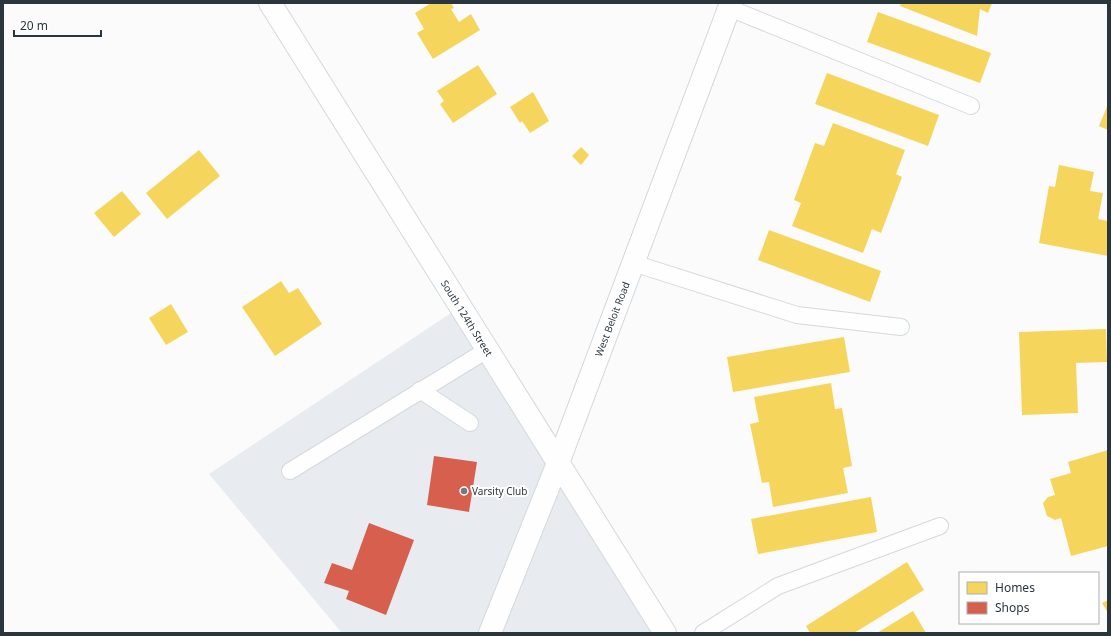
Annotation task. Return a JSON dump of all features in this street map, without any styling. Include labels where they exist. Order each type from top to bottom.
[{"type":"street","name":"South 124th Street","points":[[270,3],[666,633]]},
{"type":"street","name":"West Beloit Road","points":[[490,633],[558,463],[730,6]]},
{"type":"lane","points":[[730,6],[971,106]]},
{"type":"lane","points":[[633,263],[797,315],[901,327]]},
{"type":"lane","points":[[290,471],[487,350]]},
{"type":"lane","points":[[420,390],[470,423]]},
{"type":"lane","points":[[703,633],[778,586],[940,526]]},
{"type":"shaded area","points":[[460,307],[665,633],[342,633],[209,474]]},
{"type":"building: Homes","points":[[431,3],[451,3],[454,8],[451,9],[459,22],[471,14],[480,30],[433,59],[417,33],[424,29],[415,13]]},
{"type":"building: Homes","points":[[901,3],[992,3],[988,13],[980,9],[977,36],[900,6]]},
{"type":"building: Homes","points":[[878,12],[991,53],[980,83],[867,42]]},
{"type":"building: Homes","points":[[478,65],[497,94],[453,123],[440,104],[444,101],[437,91]]},
{"type":"building: Homes","points":[[827,73],[939,115],[928,146],[815,104]]},
{"type":"building: Homes","points":[[533,92],[549,121],[530,133],[522,121],[520,123],[510,107]]},
{"type":"building: Homes","points":[[1108,104],[1108,130],[1099,126]]},
{"type":"building: Homes","points":[[833,123],[905,150],[896,174],[902,177],[881,233],[872,229],[863,253],[792,226],[801,203],[794,200],[815,143],[824,146]]},
{"type":"building: Homes","points":[[581,147],[589,155],[581,165],[572,156]]},
{"type":"building: Homes","points":[[199,150],[220,176],[167,219],[146,193]]},
{"type":"building: Homes","points":[[1059,165],[1094,172],[1090,191],[1103,193],[1098,219],[1108,221],[1108,256],[1039,243],[1049,186],[1055,187]]},
{"type":"building: Homes","points":[[122,191],[141,214],[114,237],[94,213]]},
{"type":"building: Homes","points":[[769,230],[881,271],[870,302],[758,260]]},
{"type":"building: Homes","points":[[281,281],[289,293],[298,288],[322,324],[275,356],[242,307]]},
{"type":"building: Homes","points":[[171,304],[188,332],[166,345],[149,318]]},
{"type":"building: Homes","points":[[1106,329],[1107,362],[1076,363],[1078,413],[1022,415],[1019,332]]},
{"type":"building: Homes","points":[[844,337],[850,372],[733,392],[727,357]]},
{"type":"building: Homes","points":[[831,383],[835,409],[842,408],[852,466],[843,468],[848,493],[773,507],[769,482],[762,483],[750,424],[759,422],[754,397]]},
{"type":"building: Homes","points":[[1108,450],[1108,546],[1071,556],[1061,518],[1055,520],[1047,516],[1043,503],[1048,497],[1055,495],[1050,479],[1071,473],[1068,462]]},
{"type":"building: Homes","points":[[871,497],[877,532],[758,554],[751,519]]},
{"type":"building: Homes","points":[[907,562],[924,590],[854,633],[810,633],[806,626]]},
{"type":"building: Homes","points":[[1108,600],[1108,613],[1102,603]]},
{"type":"building: Homes","points":[[913,611],[926,633],[877,633]]},
{"type":"building: Shops","points":[[434,456],[477,462],[469,512],[427,505]]},
{"type":"building: Shops","points":[[369,523],[414,540],[386,615],[346,599],[349,591],[324,583],[332,563],[352,570]]},
{"type":"place","name":"Varsity Club","points":[[464,491]]}]
